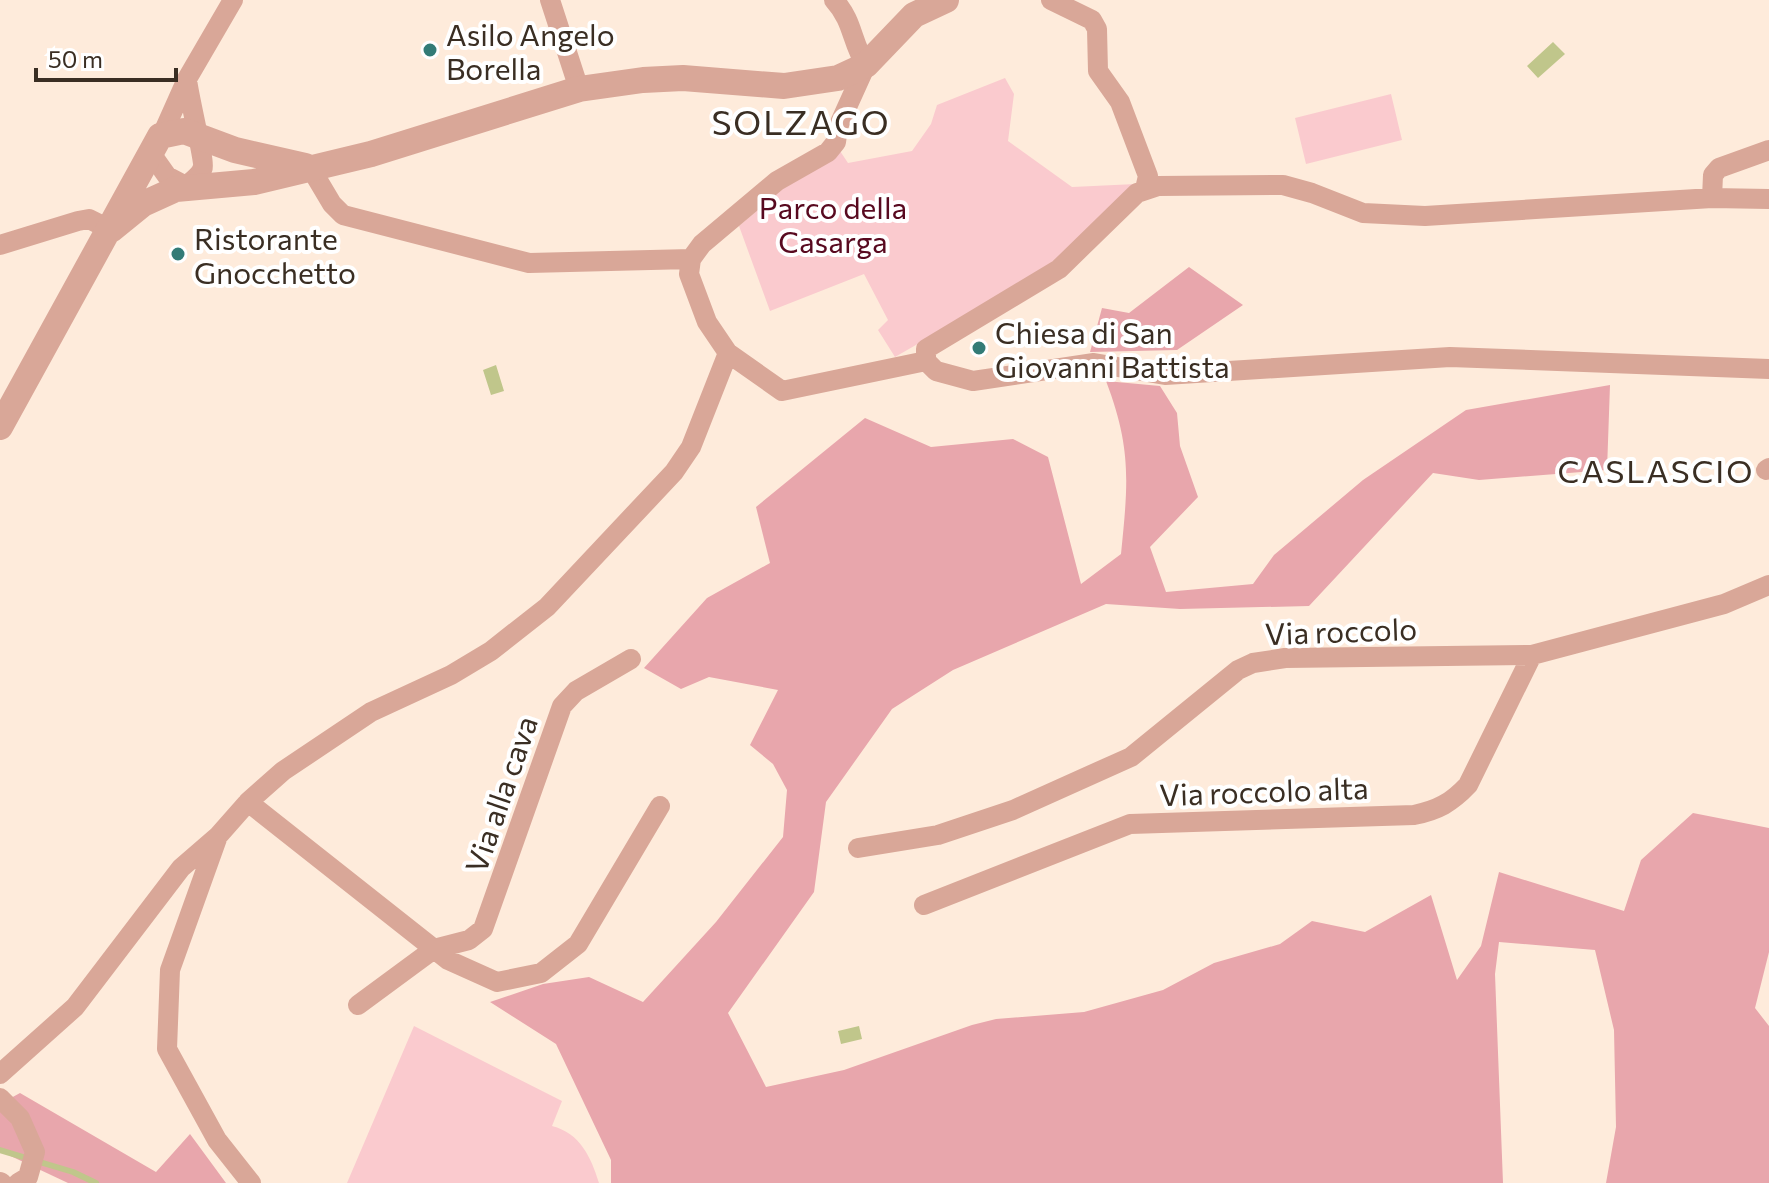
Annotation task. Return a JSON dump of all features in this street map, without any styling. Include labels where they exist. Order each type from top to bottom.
[{"type":"street","points":[[0,427],[111,230],[187,79],[233,0]]},
{"type":"street","points":[[550,0],[579,89]]},
{"type":"street","points":[[834,0],[848,15],[859,53],[866,65]]},
{"type":"street","points":[[926,361],[782,391],[728,353],[707,322],[689,274],[691,259],[702,244],[777,181],[828,152],[836,142],[838,127],[866,65],[914,15],[946,0]]},
{"type":"street","points":[[1051,0],[1081,13],[1092,20],[1097,29],[1098,71],[1120,102],[1148,176],[1145,189],[1059,269],[926,349],[926,361],[936,371],[973,381],[1094,363],[1165,375],[1450,357],[1769,369]]},
{"type":"street","points":[[111,230],[143,204],[186,186],[254,182],[371,154],[579,89],[683,78],[784,86],[838,78],[866,65]]},
{"type":"street","points":[[186,186],[204,163],[195,135],[187,79]]},
{"type":"street","points":[[156,144],[172,131],[195,135],[246,153],[310,167],[332,204],[343,215],[529,263],[691,259]]},
{"type":"street","points":[[156,144],[167,176],[186,186]]},
{"type":"street","points":[[1712,198],[1713,175],[1719,168],[1769,150]]},
{"type":"street","points":[[1145,189],[1283,185],[1363,213],[1425,216],[1712,198],[1769,199]]},
{"type":"street","points":[[0,245],[89,219],[111,230]]},
{"type":"street","points":[[0,1074],[75,1007],[181,868],[283,771],[371,712],[451,675],[491,651],[547,607],[674,472],[691,447],[728,353]]},
{"type":"street","name":"Via roccolo","points":[[858,848],[938,835],[1013,810],[1111,766],[1154,741],[1210,690],[1253,663],[1285,658],[1532,655],[1724,604],[1769,585]]},
{"type":"street","name":"Via roccolo alta","points":[[924,905],[1130,824],[1414,815],[1433,811],[1452,802],[1468,785],[1532,655]]},
{"type":"street","name":"Via alla cava","points":[[358,1005],[434,949],[469,940],[487,923],[566,699],[631,659]]},
{"type":"street","points":[[248,802],[321,856],[448,960],[497,982],[541,973],[578,944],[660,806]]},
{"type":"street","points":[[218,836],[170,970],[167,1049],[217,1140],[251,1183]]},
{"type":"street","points":[[0,1098],[20,1118],[35,1152],[23,1180]]},
{"type":"green space","name":"Parco della Casarga","points":[[1005,78],[1014,94],[1008,141],[1072,187],[1136,184],[1055,265],[895,357],[878,330],[888,320],[864,274],[770,311],[739,226],[798,175],[840,151],[848,163],[912,151],[931,124],[937,105]]},
{"type":"green space","points":[[1391,94],[1402,140],[1306,164],[1295,118]]},
{"type":"green space","points":[[414,1026],[562,1101],[552,1126],[570,1134],[583,1147],[599,1183],[347,1183]]},
{"type":"shaded area","points":[[1553,42],[1565,54],[1538,78],[1527,66]]},
{"type":"shaded area","points":[[1189,267],[1243,305],[1177,350],[1090,352],[1102,308],[1129,313]]},
{"type":"shaded area","points":[[496,365],[504,391],[491,395],[483,370]]},
{"type":"shaded area","points":[[1106,381],[1160,386],[1177,413],[1180,446],[1198,497],[1150,547],[1166,592],[1253,584],[1274,555],[1363,480],[1466,410],[1610,385],[1607,470],[1479,480],[1433,473],[1309,606],[1180,609],[1106,604],[953,670],[892,709],[826,802],[814,892],[728,1013],[766,1087],[844,1070],[996,1019],[1084,1012],[1163,990],[1214,963],[1280,944],[1312,921],[1365,932],[1431,895],[1457,980],[1481,946],[1499,872],[1624,911],[1641,860],[1693,813],[1769,828],[1769,952],[1755,1008],[1769,1026],[1769,1183],[1606,1183],[1616,1127],[1614,1030],[1595,950],[1499,942],[1495,974],[1503,1183],[611,1183],[611,1160],[556,1044],[490,1002],[543,984],[589,977],[643,1002],[716,922],[783,837],[787,790],[773,764],[750,745],[778,690],[709,677],[681,689],[644,668],[707,598],[770,563],[756,507],[865,418],[931,447],[1013,439],[1048,457],[1081,584],[1121,554],[1126,467],[1120,427]]},
{"type":"shaded area","points":[[859,1026],[862,1039],[841,1044],[838,1031]]},
{"type":"shaded area","points":[[20,1093],[156,1172],[190,1134],[226,1183],[68,1183],[0,1151],[0,1104]]},
{"type":"waterway","points":[[0,1150],[73,1172],[96,1183]]},
{"type":"place","name":"Asilo Angelo Borella","points":[[430,50]]},
{"type":"place","name":"Ristorante Gnocchetto","points":[[178,254]]},
{"type":"place","name":"Chiesa di San Giovanni Battista","points":[[979,348]]},
{"type":"district","name":"SOLZAGO","points":[[801,121]]},
{"type":"district","name":"CASLASCIO","points":[[1656,470]]}]
